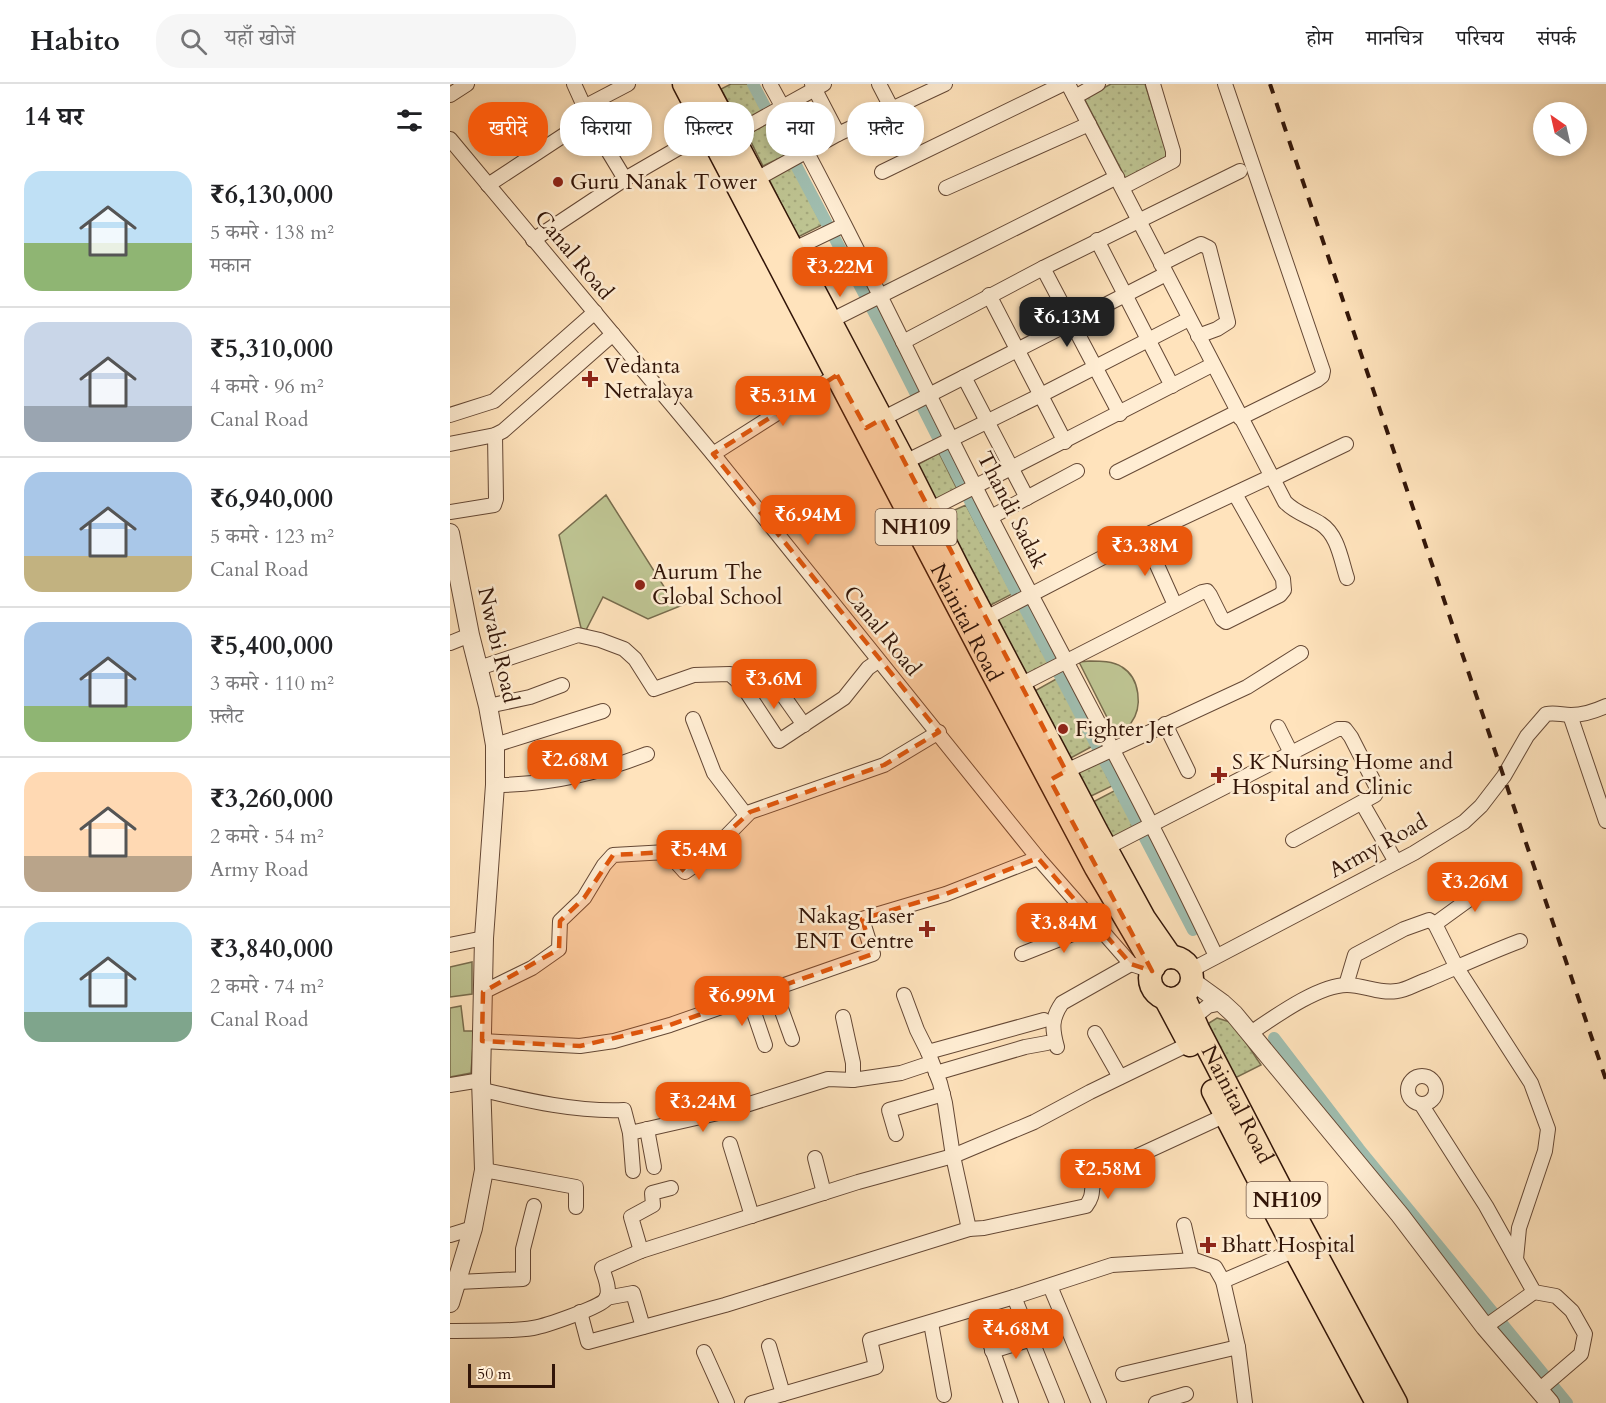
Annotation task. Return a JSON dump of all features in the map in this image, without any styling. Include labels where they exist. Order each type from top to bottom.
[{"type":"highway","name":"Nainital Road","points":[[701,88],[710,102]]},
{"type":"highway","name":"Nainital Road","points":[[721,156],[837,375],[905,462],[1020,685],[1096,868],[1152,965]]},
{"type":"highway","name":"Nainital Road","points":[[743,156],[830,321],[874,423],[1058,776],[1106,848],[1144,918],[1152,965]]},
{"type":"highway","points":[[1183,961],[1183,986],[1153,988],[1152,965],[1183,961]]},
{"type":"highway","name":"Nainital Road","points":[[1183,986],[1193,1018],[1377,1403]]},
{"type":"highway","name":"Nainital Road","points":[[1183,986],[1189,1044],[1295,1250],[1315,1270],[1396,1403]]},
{"type":"street","points":[[450,95],[467,84]]},
{"type":"street","points":[[574,84],[582,102]]},
{"type":"street","points":[[596,102],[620,84]]},
{"type":"street","points":[[598,102],[628,84]]},
{"type":"street","name":"Thandi Sadak","points":[[771,84],[772,102]]},
{"type":"street","points":[[879,84],[888,102]]},
{"type":"street","points":[[907,102],[945,84]]},
{"type":"street","points":[[882,172],[1063,84]]},
{"type":"street","points":[[1098,84],[1071,90],[1285,502],[1291,508],[1329,530],[1334,538],[1347,578]]},
{"type":"street","points":[[830,321],[1120,182],[1173,161],[1173,151],[1153,84]]},
{"type":"street","points":[[1117,472],[1322,376],[1323,371],[1225,84]]},
{"type":"street","points":[[790,102],[817,86],[838,134]]},
{"type":"street","points":[[946,188],[1089,124]]},
{"type":"street","points":[[488,185],[560,129]]},
{"type":"street","points":[[835,136],[847,130]]},
{"type":"street","name":"Canal Road","points":[[450,139],[713,454],[878,661],[939,732],[1038,858],[1095,924],[1152,965]]},
{"type":"street","points":[[612,156],[625,179]]},
{"type":"street","points":[[533,240],[625,179],[665,156]]},
{"type":"street","points":[[755,180],[797,156]]},
{"type":"street","name":"Thandi Sadak","points":[[797,156],[872,299],[903,342],[923,398],[969,490],[991,517],[1025,597],[1144,830],[1216,956]]},
{"type":"street","points":[[903,342],[1042,267],[1240,171]]},
{"type":"street","points":[[792,250],[835,229]]},
{"type":"street","points":[[1097,240],[1172,386]]},
{"type":"street","points":[[874,423],[1125,295],[1186,250],[1201,244],[1209,248],[1228,322],[1198,336]]},
{"type":"street","points":[[1042,267],[1120,414]]},
{"type":"street","points":[[989,295],[1065,442]]},
{"type":"street","points":[[450,415],[494,401],[595,312]]},
{"type":"street","points":[[905,462],[1189,319]]},
{"type":"street","points":[[450,444],[495,435],[503,431],[613,334]]},
{"type":"street","points":[[929,510],[1212,365]]},
{"type":"street","points":[[713,454],[837,375]]},
{"type":"street","points":[[964,377],[1027,498]]},
{"type":"street","points":[[450,512],[494,504],[496,499],[495,435]]},
{"type":"street","points":[[984,619],[1144,536],[1346,444]]},
{"type":"street","points":[[991,517],[1077,471]]},
{"type":"street","points":[[1020,685],[1175,605],[1207,591],[1222,619],[1227,622],[1280,595],[1284,590],[1283,579],[1234,494]]},
{"type":"street","name":"Nwabi Road","points":[[450,533],[455,588],[479,668],[495,745],[495,785],[484,938],[482,1041],[484,1170],[473,1228],[450,1302]]},
{"type":"street","points":[[1144,536],[1175,605]]},
{"type":"street","points":[[479,668],[578,635],[600,640],[624,649],[635,659],[654,689],[694,675],[730,674],[742,685],[779,741],[844,698],[868,668],[878,661]]},
{"type":"street","points":[[450,643],[470,636]]},
{"type":"street","points":[[1058,776],[1246,687],[1301,653]]},
{"type":"street","points":[[770,677],[804,725]]},
{"type":"street","points":[[488,706],[530,697],[562,685]]},
{"type":"street","points":[[1606,706],[1589,713],[1570,716],[1606,821]]},
{"type":"street","points":[[495,745],[603,711]]},
{"type":"street","name":"Army Road","points":[[1183,986],[1216,956],[1414,853],[1464,822],[1481,806],[1504,776],[1527,736],[1546,714],[1556,712],[1570,716]]},
{"type":"street","points":[[693,719],[714,772],[746,815]]},
{"type":"street","points":[[1165,724],[1188,771]]},
{"type":"street","points":[[1278,727],[1291,753]]},
{"type":"street","points":[[1106,848],[1338,729],[1345,729],[1377,791],[1376,795],[1293,840]]},
{"type":"street","points":[[483,992],[531,968],[559,949],[560,921],[584,898],[604,865],[613,855],[667,852],[685,872],[705,858],[750,812],[884,765],[939,732]]},
{"type":"street","points":[[495,785],[518,785],[553,780],[620,765],[647,754]]},
{"type":"street","points":[[1362,803],[1396,862]]},
{"type":"street","points":[[482,1041],[580,1046],[614,1041],[670,1025],[873,954],[862,919],[945,894],[1038,858]]},
{"type":"street","points":[[1435,924],[1458,905],[1497,879]]},
{"type":"street","points":[[1346,985],[1355,955],[1404,929],[1429,920],[1435,924],[1457,968],[1531,1083],[1548,1129],[1545,1151],[1519,1228],[1516,1259]]},
{"type":"street","points":[[1022,954],[1095,924]]},
{"type":"street","points":[[450,945],[484,938]]},
{"type":"street","points":[[1249,1034],[1286,1009],[1322,991],[1346,985],[1380,992],[1397,991],[1520,941]]},
{"type":"street","points":[[932,1063],[1025,1047],[1052,1045],[1054,1014],[1062,1003],[1152,965]]},
{"type":"street","points":[[1183,986],[1222,1003],[1400,1215],[1493,1321],[1547,1389],[1581,1354],[1585,1334],[1572,1311],[1556,1296],[1534,1292],[1493,1321]]},
{"type":"street","points":[[774,989],[792,1039]]},
{"type":"street","points":[[904,995],[943,1094],[953,1156],[969,1229]]},
{"type":"street","points":[[749,998],[765,1045]]},
{"type":"street","points":[[1193,1018],[1208,1005],[1222,1003]]},
{"type":"street","points":[[843,1017],[853,1063],[853,1080]]},
{"type":"street","points":[[630,1133],[727,1111],[828,1079],[853,1080],[901,1073],[1044,1020]]},
{"type":"street","points":[[1095,1033],[1120,1077]]},
{"type":"street","points":[[450,1331],[533,1328],[580,1312],[602,1303],[606,1298],[608,1290],[602,1268],[641,1251],[824,1193],[953,1156],[1034,1122],[1189,1044]]},
{"type":"street","points":[[450,1084],[482,1085],[524,1099],[599,1111],[624,1110],[630,1133],[633,1172]]},
{"type":"street","points":[[896,1134],[889,1110],[943,1094]]},
{"type":"street","points":[[1422,1104],[1480,1196],[1534,1292]]},
{"type":"street","points":[[580,1312],[588,1342],[725,1305],[969,1229],[984,1228],[1086,1206],[1092,1198],[1093,1181],[1096,1175],[1226,1115]]},
{"type":"street","points":[[647,1129],[654,1167]]},
{"type":"street","points":[[730,1144],[752,1216]]},
{"type":"street","points":[[815,1158],[824,1193]]},
{"type":"street","points":[[484,1170],[576,1187],[576,1207]]},
{"type":"street","points":[[641,1251],[631,1216],[653,1205],[652,1193],[671,1188]]},
{"type":"street","points":[[458,1282],[524,1279],[523,1249],[534,1206]]},
{"type":"street","points":[[1184,1225],[1192,1260]]},
{"type":"street","points":[[450,1235],[473,1228]]},
{"type":"street","points":[[1223,1281],[1295,1250]]},
{"type":"street","points":[[752,1403],[876,1367],[870,1340],[1014,1298],[1112,1265],[1192,1260],[1215,1267],[1223,1281],[1238,1347],[1245,1403]]},
{"type":"street","points":[[1050,1286],[1099,1403]]},
{"type":"street","points":[[606,1298],[633,1293],[643,1327]]},
{"type":"street","points":[[1014,1298],[1057,1403]]},
{"type":"street","points":[[978,1309],[1011,1403]]},
{"type":"street","points":[[931,1323],[944,1395]]},
{"type":"street","points":[[992,1351],[1032,1339]]},
{"type":"street","points":[[769,1346],[783,1394]]},
{"type":"street","points":[[1123,1374],[1238,1347]]},
{"type":"street","points":[[704,1352],[727,1403]]},
{"type":"street","points":[[1156,1403],[1186,1394]]},
{"type":"highlighted area","points":[[837,375],[866,428],[882,419],[1066,771],[1050,780],[1152,971],[1131,964],[1038,858],[946,894],[862,919],[873,954],[670,1025],[580,1046],[482,1041],[483,992],[559,949],[560,921],[584,898],[613,855],[667,852],[685,872],[750,812],[884,765],[939,732],[713,454]]},
{"type":"green space","points":[[731,84],[748,84],[763,111],[754,116],[754,102],[728,102],[721,89]]},
{"type":"green space","points":[[1111,84],[1145,84],[1168,156],[1126,179],[1084,98]]},
{"type":"green space","points":[[766,124],[766,156],[784,156],[763,166],[754,148],[754,130]]},
{"type":"green space","points":[[792,165],[822,225],[798,237],[768,177]]},
{"type":"green space","points":[[939,453],[957,489],[935,501],[917,465]]},
{"type":"green space","points":[[606,495],[673,601],[685,598],[688,603],[648,619],[603,597],[586,630],[581,628],[559,535]]},
{"type":"green space","points":[[966,505],[1012,594],[987,607],[941,516]]},
{"type":"green space","points":[[1019,607],[1050,666],[1024,679],[993,620]]},
{"type":"green space","points":[[1079,662],[1106,662],[1122,667],[1133,678],[1136,685],[1138,701],[1135,716],[1129,725],[1116,735]]},
{"type":"green space","points":[[1058,678],[1093,746],[1067,760],[1031,693]]},
{"type":"green space","points":[[1099,760],[1112,786],[1085,799],[1072,773]]},
{"type":"green space","points":[[1116,790],[1135,829],[1109,843],[1089,804]]},
{"type":"green space","points":[[472,962],[472,994],[450,997],[450,967]]},
{"type":"green space","points":[[461,1006],[464,1031],[474,1031],[471,1073],[450,1077],[450,1008]]},
{"type":"green space","points":[[1217,1018],[1233,1023],[1261,1065],[1235,1078],[1207,1029],[1209,1023]]},
{"type":"waterway","points":[[753,84],[887,337],[1009,578],[1193,930]]},
{"type":"waterway","points":[[1274,1038],[1359,1149],[1567,1403]]},
{"type":"railway","points":[[1270,84],[1606,1080]]},
{"type":"place","name":"Guru Nanak Tower","points":[[558,182]]},
{"type":"place","name":"Vedanta Netralaya","points":[[590,379]]},
{"type":"place","name":"Aurum The Global School","points":[[640,585]]},
{"type":"place","name":"Fighter Jet","points":[[1063,729]]},
{"type":"place","name":"S K Nursing Home and Hospital and Clinic","points":[[1219,775]]},
{"type":"place","name":"Nakag Laser ENT Centre","points":[[927,929]]},
{"type":"place","name":"Bhatt Hospital","points":[[1208,1245]]}]
